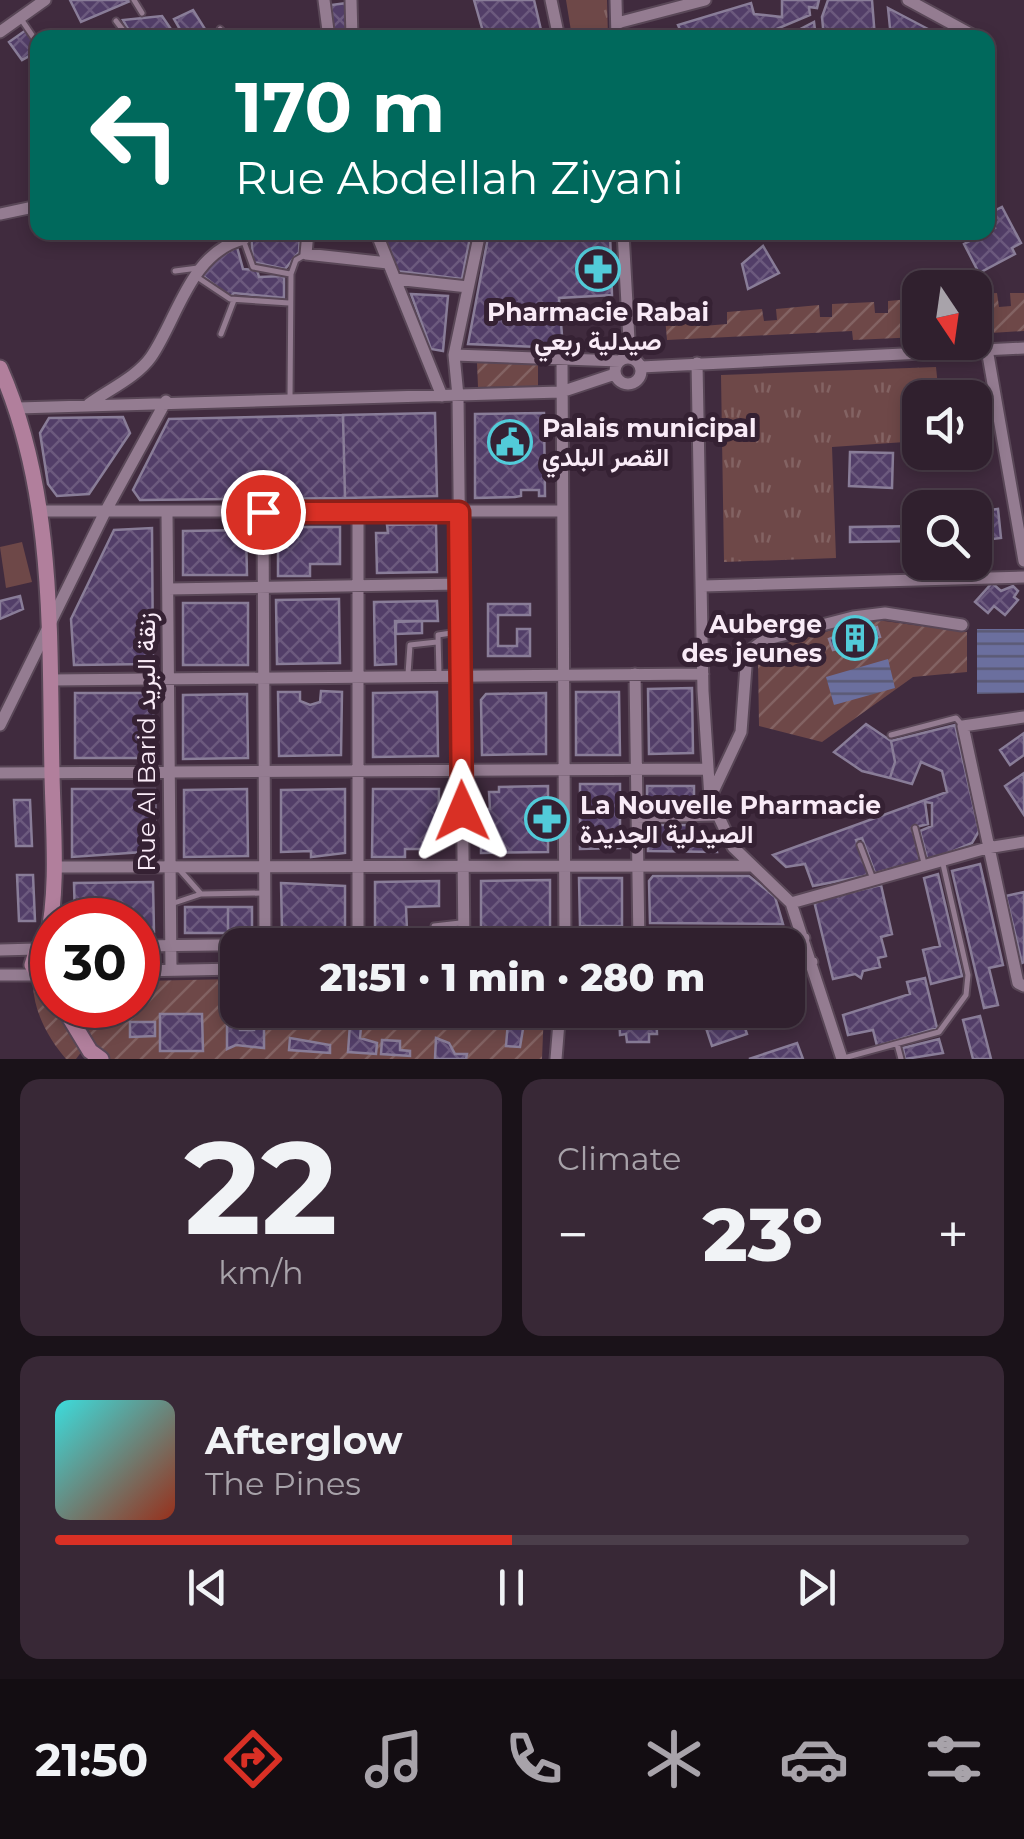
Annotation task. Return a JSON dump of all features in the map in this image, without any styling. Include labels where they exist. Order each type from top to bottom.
[{"type":"main road","points":[[0,368],[18,408],[40,511],[49,624],[55,898]]},
{"type":"main road","points":[[77,1028],[93,1057]]},
{"type":"street","points":[[0,32],[46,0]]},
{"type":"street","points":[[324,0],[328,30]]},
{"type":"street","points":[[351,0],[352,30]]},
{"type":"street","points":[[551,0],[557,30]]},
{"type":"street","points":[[616,0],[617,30]]},
{"type":"street","points":[[617,23],[653,7],[705,0]]},
{"type":"street","points":[[908,0],[963,30]]},
{"type":"street","points":[[0,214],[30,208]]},
{"type":"street","points":[[89,404],[150,358],[198,271],[233,240]]},
{"type":"street","points":[[307,240],[306,254],[388,263]]},
{"type":"street","points":[[379,240],[442,396]]},
{"type":"street","points":[[463,928],[458,396],[454,356],[478,240]]},
{"type":"street","points":[[18,408],[561,392],[615,374],[625,359],[623,240]]},
{"type":"street","points":[[395,279],[468,287]]},
{"type":"street","points":[[992,350],[1024,348]]},
{"type":"street","points":[[454,356],[625,359],[641,367],[902,354]]},
{"type":"street","points":[[562,359],[565,928]]},
{"type":"street","points":[[988,360],[1024,561]]},
{"type":"street","points":[[697,363],[703,674],[710,798],[714,815],[750,866],[790,903],[800,928]]},
{"type":"street","points":[[615,374],[619,381],[631,384],[640,376],[641,367]]},
{"type":"street","points":[[0,725],[104,514],[166,401]]},
{"type":"street","points":[[40,511],[562,511]]},
{"type":"street","points":[[263,512],[265,928]]},
{"type":"street","points":[[358,512],[358,928]]},
{"type":"street","name":"Rue Al Barid زنقة البريد","points":[[167,513],[171,970]]},
{"type":"street","points":[[703,586],[1024,578]]},
{"type":"street","points":[[168,589],[460,584]]},
{"type":"street","points":[[710,798],[740,732],[747,653],[764,640],[886,614],[962,625]]},
{"type":"street","points":[[635,674],[639,928]]},
{"type":"street","points":[[51,680],[703,674]]},
{"type":"street","points":[[1024,717],[964,726],[1018,983],[1024,986]]},
{"type":"street","points":[[0,773],[706,769]]},
{"type":"street","points":[[638,817],[714,815]]},
{"type":"street","points":[[790,903],[987,848],[1024,842]]},
{"type":"street","points":[[54,867],[750,866]]},
{"type":"street","points":[[805,941],[841,1059]]},
{"type":"street","points":[[160,946],[220,945]]},
{"type":"street","points":[[0,950],[30,946]]},
{"type":"street","points":[[805,962],[812,962]]},
{"type":"street","points":[[160,970],[220,969]]},
{"type":"street","points":[[0,975],[30,981]]},
{"type":"street","points":[[556,1059],[559,1028]]},
{"type":"lane","points":[[134,0],[142,13]]},
{"type":"lane","points":[[21,19],[30,32]]},
{"type":"lane","points":[[116,20],[123,30]]},
{"type":"lane","points":[[239,240],[254,267],[290,274]]},
{"type":"lane","points":[[290,399],[290,274],[296,260],[306,254]]},
{"type":"lane","points":[[175,271],[198,271],[234,300],[289,303]]},
{"type":"lane","points":[[221,334],[234,300]]},
{"type":"lane","points":[[438,676],[440,633],[460,632]]},
{"type":"lane","points":[[407,677],[410,645],[437,642]]},
{"type":"lane","points":[[891,735],[945,717],[956,718],[964,726]]},
{"type":"lane","points":[[915,828],[924,866]]},
{"type":"lane","points":[[860,845],[874,879]]},
{"type":"lane","points":[[841,1059],[939,1032],[966,994],[968,975],[942,860]]},
{"type":"lane","points":[[173,867],[201,894]]},
{"type":"lane","points":[[170,904],[201,894],[265,894]]},
{"type":"lane","points":[[434,928],[463,923]]},
{"type":"lane","points":[[896,1044],[900,1059]]},
{"type":"green space","points":[[566,0],[607,0],[608,30],[571,30]]},
{"type":"green space","points":[[992,293],[997,293],[999,307],[1011,306],[1010,293],[1024,293],[1024,331],[992,333]]},
{"type":"green space","points":[[902,300],[902,338],[853,340],[852,331],[667,340],[665,317],[701,314],[703,326],[727,324],[727,312],[762,309],[764,321],[777,320],[776,309],[819,305],[820,317],[832,317],[832,304],[874,302],[875,313],[888,313],[888,301]]},
{"type":"green space","points":[[477,363],[538,363],[538,386],[478,387]]},
{"type":"green space","points":[[936,367],[937,380],[902,380],[902,442],[832,447],[836,558],[724,562],[721,375]]},
{"type":"green space","points":[[22,542],[32,582],[6,588],[0,547]]},
{"type":"green space","points":[[869,619],[967,632],[967,672],[913,677],[822,742],[759,726],[758,661],[768,649]]},
{"type":"green space","points":[[220,979],[220,1028],[543,1028],[542,1059],[109,1059],[99,1050],[87,1028],[160,1028],[160,981]]},
{"type":"green space","points":[[46,1028],[68,1028],[82,1051],[76,1059],[66,1059]]},
{"type":"water","points":[[977,629],[1024,629],[1024,693],[977,694]]},
{"type":"water","points":[[888,659],[895,688],[834,705],[826,677]]},
{"type":"building","points":[[70,0],[129,0],[130,1],[81,22]]},
{"type":"building","points":[[474,0],[534,0],[541,30],[483,30]]},
{"type":"building","points":[[782,0],[819,0],[817,8],[809,7],[810,15],[774,30],[680,30],[678,25],[751,3],[754,14],[782,17]]},
{"type":"building","points":[[828,0],[872,0],[874,30],[823,30],[822,17]]},
{"type":"building","points":[[347,3],[349,30],[333,30],[331,5]]},
{"type":"building","points":[[888,8],[928,29],[928,30],[890,30]]},
{"type":"building","points":[[193,10],[205,30],[180,30],[174,19]]},
{"type":"building","points":[[162,16],[172,30],[129,30],[123,20]]},
{"type":"building","points":[[814,22],[815,30],[798,30]]},
{"type":"building","points":[[26,30],[30,56],[22,60],[9,42]]},
{"type":"building","points":[[1002,207],[1021,243],[1012,248],[1015,254],[977,270],[964,244],[995,240],[995,210]]},
{"type":"building","points":[[252,240],[300,240],[299,252],[285,269],[253,262]]},
{"type":"building","points":[[386,240],[469,240],[462,279],[396,271]]},
{"type":"building","points":[[488,240],[610,240],[612,295],[559,298],[563,348],[468,344]]},
{"type":"building","points":[[763,246],[779,273],[748,289],[742,264]]},
{"type":"building","points":[[237,247],[243,269],[257,270],[259,277],[284,276],[284,298],[234,293],[230,297],[202,275],[214,260]]},
{"type":"building","points":[[411,294],[448,296],[443,351],[431,349]]},
{"type":"building","points":[[435,413],[437,496],[345,498],[343,415]]},
{"type":"building","name":"Palais municipal القصر البلدي","points":[[544,413],[545,496],[539,496],[539,490],[521,490],[521,496],[475,498],[475,414]]},
{"type":"building","points":[[343,415],[345,498],[140,500],[133,490],[169,419]]},
{"type":"building","points":[[123,417],[130,433],[89,494],[57,496],[48,484],[40,433],[49,418]]},
{"type":"building","points":[[850,452],[893,453],[892,488],[849,486]]},
{"type":"building","points":[[998,509],[1001,538],[992,539],[992,510]]},
{"type":"building","points":[[436,524],[437,572],[377,573],[376,533],[388,533],[387,525]]},
{"type":"building","points":[[902,526],[902,541],[850,542],[850,527]]},
{"type":"building","points":[[278,527],[340,527],[340,564],[310,564],[310,576],[278,576]]},
{"type":"building","points":[[152,528],[153,664],[74,665],[71,619],[114,530]]},
{"type":"building","points":[[246,530],[247,575],[183,575],[183,531]]},
{"type":"building","points":[[992,583],[1001,591],[1013,586],[1018,591],[1014,597],[1018,600],[1005,615],[994,606],[988,613],[975,602]]},
{"type":"building","points":[[20,596],[23,609],[0,619],[0,601]]},
{"type":"building","points":[[339,599],[340,663],[277,664],[276,600]]},
{"type":"building","points":[[437,601],[438,621],[395,621],[396,664],[375,665],[374,602]]},
{"type":"building","points":[[183,603],[248,603],[248,665],[183,665]]},
{"type":"building","points":[[488,604],[530,604],[530,615],[498,615],[498,646],[517,646],[517,629],[530,629],[530,656],[488,656]]},
{"type":"building","points":[[422,621],[422,633],[396,634],[396,622]]},
{"type":"building","name":"Auberge des jeunes","points":[[862,626],[863,631],[877,627],[880,637],[833,650],[829,639]]},
{"type":"building","points":[[692,688],[693,753],[649,754],[648,689]]},
{"type":"building","points":[[321,691],[342,692],[341,755],[279,756],[278,692],[300,692],[300,701],[310,705],[320,702]]},
{"type":"building","points":[[437,692],[438,756],[373,757],[373,693]]},
{"type":"building","points":[[576,692],[619,692],[620,755],[576,755]]},
{"type":"building","points":[[75,693],[153,693],[154,758],[75,758]]},
{"type":"building","points":[[546,693],[546,754],[482,755],[481,700],[486,694]]},
{"type":"building","points":[[247,694],[248,758],[183,759],[183,695]]},
{"type":"building","points":[[866,724],[891,741],[895,762],[890,778],[862,771],[834,752]]},
{"type":"building","points":[[955,725],[979,831],[972,843],[928,862],[920,831],[932,826],[932,803],[925,802],[928,824],[912,828],[921,861],[875,873],[862,838],[856,840],[869,875],[813,886],[805,864],[786,867],[773,855],[947,792],[942,771],[921,762],[912,784],[890,778],[895,762],[891,741]]},
{"type":"building","points":[[1024,733],[1024,755],[1010,765],[1000,750]]},
{"type":"building","points":[[1024,773],[1024,815],[1005,786]]},
{"type":"building","points":[[580,784],[620,784],[620,848],[580,849]]},
{"type":"building","points":[[548,786],[548,852],[481,853],[481,809],[490,809],[489,792],[499,792],[499,787]]},
{"type":"building","points":[[647,786],[694,786],[694,805],[647,806]]},
{"type":"building","points":[[72,789],[155,789],[156,836],[143,852],[72,857]]},
{"type":"building","points":[[247,789],[248,856],[184,857],[184,790]]},
{"type":"building","points":[[345,789],[345,853],[311,857],[311,851],[281,852],[281,790]]},
{"type":"building","points":[[373,789],[439,789],[438,849],[405,849],[405,857],[372,857]]},
{"type":"building","points":[[14,800],[30,800],[32,846],[16,846]]},
{"type":"building","points":[[648,825],[694,825],[715,841],[717,852],[648,851]]},
{"type":"building","points":[[980,864],[1003,965],[989,968],[998,1005],[984,1008],[952,871]]},
{"type":"building","points":[[938,874],[962,976],[931,984],[923,950],[940,946],[924,878]]},
{"type":"building","points":[[17,875],[33,875],[30,921],[19,921]]},
{"type":"building","points":[[653,876],[749,876],[775,897],[783,924],[650,923],[649,881]]},
{"type":"building","points":[[579,878],[622,878],[622,926],[580,926]]},
{"type":"building","points":[[550,880],[550,928],[481,928],[481,881]]},
{"type":"building","points":[[439,881],[439,906],[406,907],[407,928],[375,928],[375,882]]},
{"type":"building","points":[[153,882],[153,898],[74,898],[74,883]]},
{"type":"building","points":[[281,883],[345,886],[345,928],[282,928]]},
{"type":"building","points":[[881,885],[892,934],[881,937],[886,956],[878,958],[880,967],[863,971],[861,978],[855,974],[833,979],[814,901]]},
{"type":"building","points":[[1024,892],[1024,962],[1022,963],[1006,896]]},
{"type":"building","points":[[185,907],[228,907],[228,928],[220,928],[220,933],[185,933]]},
{"type":"building","points":[[228,907],[252,907],[252,928],[228,928]]},
{"type":"building","points":[[925,978],[937,1028],[877,1046],[873,1030],[848,1035],[843,1015],[910,994],[907,982]]},
{"type":"building","points":[[160,1014],[202,1014],[203,1051],[160,1051]]},
{"type":"building","points":[[980,1016],[991,1059],[973,1059],[963,1020]]},
{"type":"building","points":[[130,1028],[155,1028],[155,1036],[130,1037]]},
{"type":"building","points":[[227,1028],[264,1028],[264,1048],[236,1045],[227,1049]]},
{"type":"building","points":[[350,1028],[361,1028],[360,1038],[377,1043],[376,1054],[348,1052]]},
{"type":"building","points":[[508,1028],[523,1028],[520,1047],[506,1046]]},
{"type":"building","points":[[620,1028],[657,1028],[657,1034],[649,1034],[649,1042],[627,1042],[626,1034],[620,1035]]},
{"type":"building","points":[[706,1028],[745,1028],[747,1034],[712,1046]]},
{"type":"building","points":[[290,1038],[330,1045],[330,1053],[289,1050]]},
{"type":"building","points":[[436,1038],[449,1043],[455,1054],[467,1054],[466,1059],[435,1059]]},
{"type":"building","points":[[939,1039],[943,1053],[905,1059],[903,1048]]},
{"type":"building","points":[[382,1040],[400,1041],[400,1050],[410,1051],[410,1056],[381,1054]]},
{"type":"building","points":[[797,1043],[803,1059],[749,1059]]},
{"type":"place","name":"Pharmacie Rabai صيدلية ربعي","points":[[598,269]]},
{"type":"place","name":"Palais municipal القصر البلدي","points":[[510,442]]},
{"type":"place","name":"Auberge des jeunes","points":[[855,638]]},
{"type":"place","name":"La Nouvelle Pharmacie الصيدلية الجديدة","points":[[547,819]]},
{"type":"route","points":[[263,512],[459,512],[462,811]]}]
